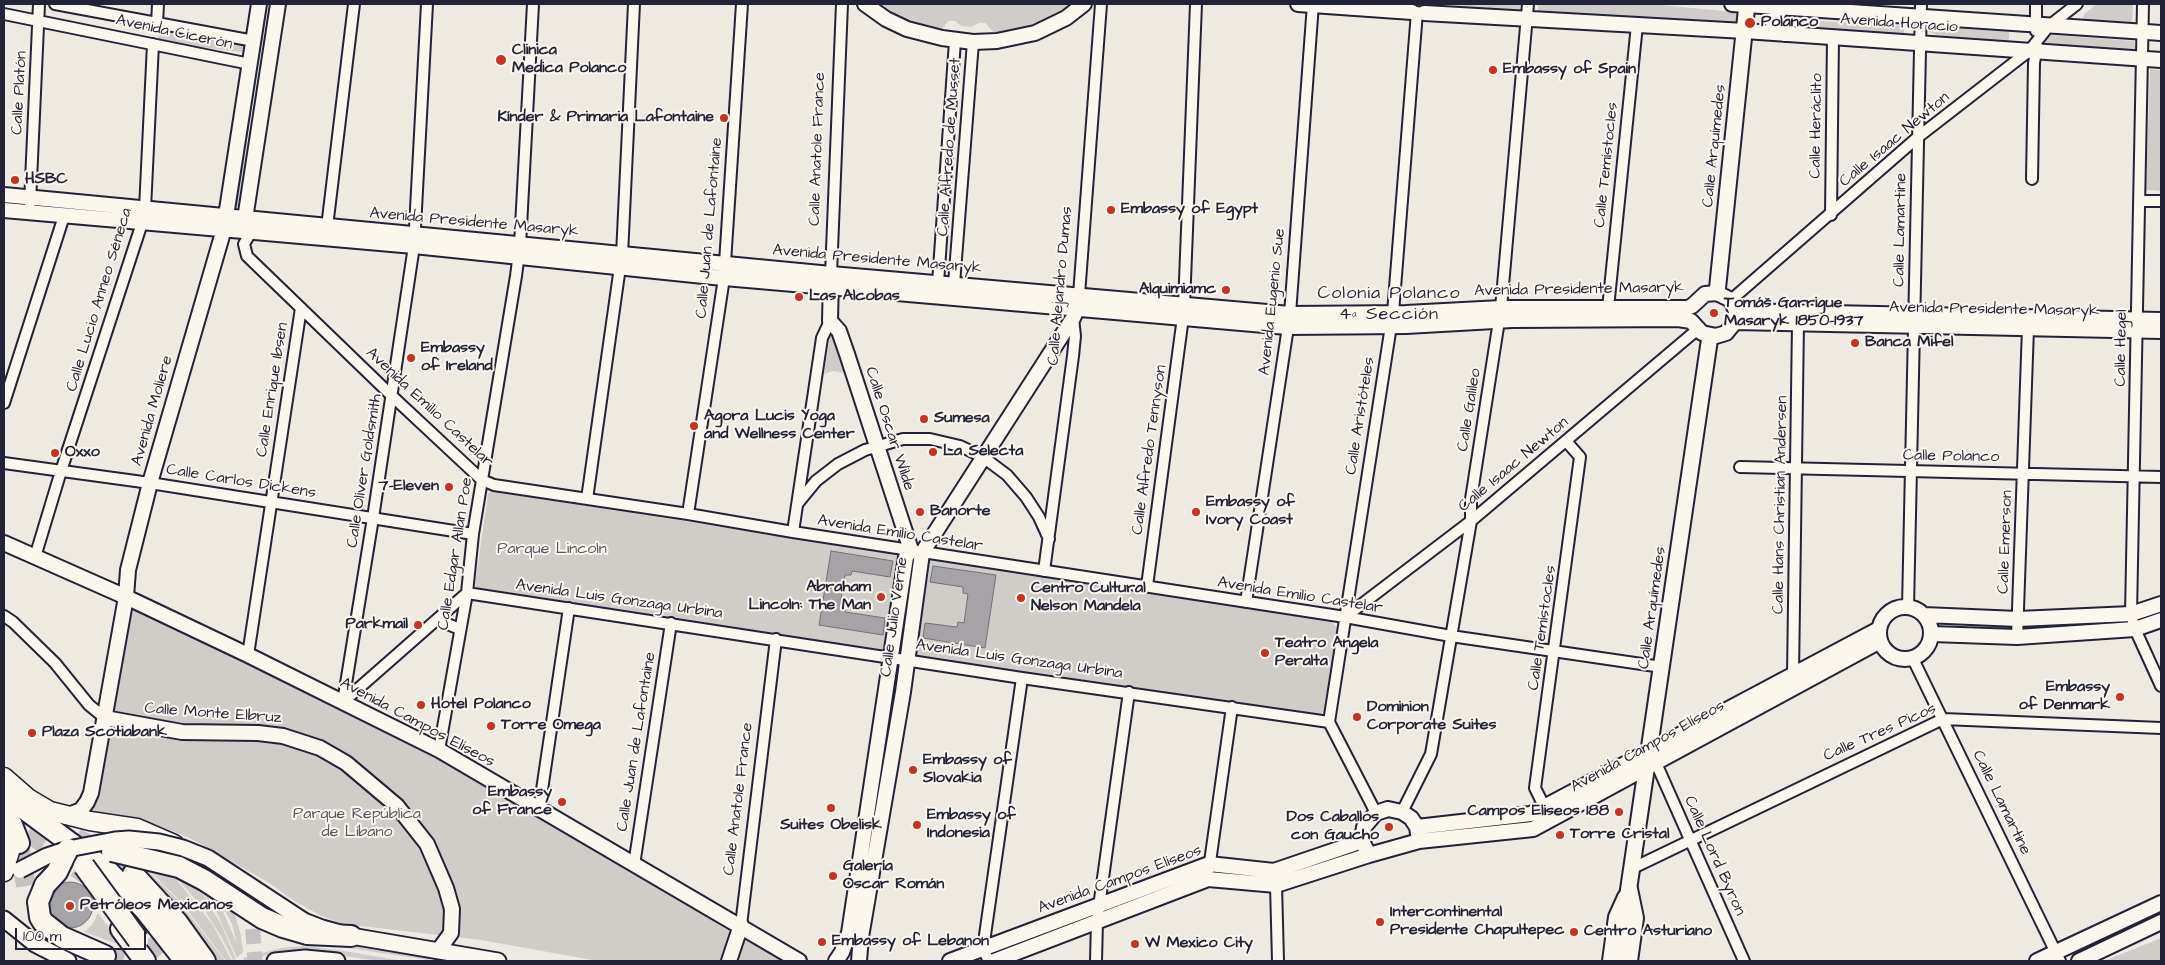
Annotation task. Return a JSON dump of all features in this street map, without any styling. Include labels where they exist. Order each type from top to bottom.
[{"type":"highway","points":[[4,777],[35,803],[66,816],[137,828],[183,854]]},
{"type":"highway","points":[[7,797],[84,866],[114,890],[173,961]]},
{"type":"highway","points":[[7,797],[107,870],[145,910],[185,961]]},
{"type":"highway","points":[[4,814],[12,825],[11,837],[9,837],[13,876],[37,934],[69,960]]},
{"type":"highway","points":[[68,849],[57,872],[45,885],[40,895],[38,910],[43,922],[62,937],[105,956]]},
{"type":"highway","points":[[112,851],[179,868],[204,880],[262,918],[283,927],[305,927],[351,936]]},
{"type":"highway","points":[[84,866],[153,961]]},
{"type":"highway","points":[[133,874],[176,922],[205,961]]},
{"type":"highway","points":[[93,891],[145,961]]},
{"type":"main road","name":"Calle Arquímedes","points":[[1717,292],[1747,4]]},
{"type":"main road","name":"Calle Arquímedes","points":[[1618,961],[1651,760],[1704,332]]},
{"type":"main road","points":[[13,876],[47,856],[68,849],[128,839],[159,842],[183,854],[233,885],[247,899],[251,906]]},
{"type":"main road","points":[[88,846],[112,851],[145,850],[183,854],[220,865],[305,927]]},
{"type":"main road","points":[[4,919],[36,944],[69,960]]},
{"type":"main road","points":[[351,936],[446,956],[498,961]]},
{"type":"main road","points":[[275,961],[294,958],[333,961]]},
{"type":"street","name":"Calle Platón","points":[[30,213],[39,4]]},
{"type":"street","name":"Avenida Cicerón","points":[[54,4],[254,41]]},
{"type":"street","points":[[157,24],[158,4]]},
{"type":"street","name":"Avenida Moliere","points":[[66,816],[81,810],[90,798],[126,597],[128,570],[150,483],[225,223],[259,4]]},
{"type":"street","points":[[245,219],[278,4]]},
{"type":"street","points":[[328,227],[354,4]]},
{"type":"street","name":"Calle Oliver Goldsmith","points":[[343,702],[415,241],[427,4]]},
{"type":"street","name":"Calle Edgar Allan Poe","points":[[439,750],[467,593],[473,534],[519,251],[533,4]]},
{"type":"street","points":[[587,499],[621,261],[634,4]]},
{"type":"street","name":"Calle Juan de Lafontaine","points":[[688,514],[725,271],[742,4]]},
{"type":"street","name":"Calle Anatole France","points":[[793,532],[822,338],[830,321],[842,4]]},
{"type":"street","points":[[865,4],[886,19],[907,29],[955,41],[973,42],[1006,40],[1035,33],[1066,18],[1084,4]]},
{"type":"street","name":"Calle Alejandro Dumas","points":[[1044,571],[1075,336],[1100,4]]},
{"type":"street","name":"Calle Alfredo Tennyson","points":[[1147,586],[1184,311],[1196,4]]},
{"type":"street","name":"Avenida Horacio","points":[[1298,4],[1414,10],[1527,20],[2034,48],[2161,60]]},
{"type":"street","name":"Avenida Eugenio Sue","points":[[1246,602],[1288,320],[1313,4]]},
{"type":"street","points":[[1414,10],[1435,4]]},
{"type":"street","name":"Calle Galileo","points":[[1402,812],[1432,754],[1471,521],[1471,499],[1500,315],[1528,4]]},
{"type":"street","name":"Avenida Horacio","points":[[1732,4],[1782,8],[1921,10],[2042,25],[2161,33]]},
{"type":"street","points":[[2036,4],[2042,25]]},
{"type":"street","name":"Calle Isaac Newton","points":[[1734,311],[1831,215],[1918,137],[2034,48],[2042,25],[2077,4]]},
{"type":"street","name":"Calle Hegel","points":[[2144,4],[2132,614],[2135,629],[2161,686]]},
{"type":"street","points":[[1782,8],[1773,23],[1778,32],[1784,34]]},
{"type":"street","name":"Calle Aristóteles","points":[[1330,722],[1392,320],[1414,10]]},
{"type":"street","name":"Calle Lamartine","points":[[1908,607],[1921,10]]},
{"type":"street","name":"Avenida Cicerón","points":[[4,14],[250,64]]},
{"type":"street","name":"Calle Temístocles","points":[[1608,308],[1637,25]]},
{"type":"street","name":"Calle Heráclito","points":[[1831,215],[1833,37]]},
{"type":"street","name":"Calle Alfredo de Musset","points":[[938,283],[955,41]]},
{"type":"street","name":"Calle Alfredo de Musset","points":[[954,284],[973,42]]},
{"type":"street","name":"Calle Lucio Anneo Séneca","points":[[35,557],[143,216],[154,44]]},
{"type":"street","points":[[2032,179],[2034,48]]},
{"type":"street","name":"Avenida Presidente Masaryk","points":[[4,195],[30,197],[143,216],[225,223],[251,232],[415,241],[832,280],[1076,307],[1184,311],[1288,320],[1392,320],[1608,308],[1687,308],[1705,294],[1717,292],[1726,296],[1734,311]]},
{"type":"street","points":[[2140,201],[2161,201]]},
{"type":"street","name":"Avenida Presidente Masaryk","points":[[4,210],[64,216],[143,216]]},
{"type":"street","points":[[4,403],[64,216]]},
{"type":"street","name":"Avenida Presidente Masaryk","points":[[225,223],[245,219],[328,227],[415,241]]},
{"type":"street","name":"Avenida Emilio Castelar","points":[[251,232],[244,244],[247,256],[482,480],[494,485],[1345,617],[1452,636],[1662,667]]},
{"type":"street","name":"Avenida Presidente Masaryk","points":[[832,280],[954,284],[1076,307]]},
{"type":"street","name":"Calle Julio Verne","points":[[836,961],[842,952],[849,934],[906,557],[916,551],[983,457],[1076,307]]},
{"type":"street","name":"Calle Enrique Ibsen","points":[[248,656],[301,308]]},
{"type":"street","points":[[1704,332],[1726,333],[1734,311]]},
{"type":"street","name":"Avenida Presidente Masaryk","points":[[1734,311],[2028,328],[2137,325],[2161,320]]},
{"type":"street","name":"Avenida Presidente Masaryk","points":[[1734,311],[1798,323],[1914,320],[2137,325],[2161,331]]},
{"type":"street","name":"Avenida Presidente Masaryk","points":[[1500,315],[1687,319],[1704,332]]},
{"type":"street","name":"Calle Oscar Wilde","points":[[830,321],[839,331],[876,447],[916,551]]},
{"type":"street","name":"Calle Hans Christian Andersen","points":[[1796,680],[1798,323]]},
{"type":"street","name":"Calle Emerson","points":[[2017,637],[2028,328]]},
{"type":"street","name":"Calle Isaac Newton","points":[[1345,617],[1471,521],[1566,441],[1704,332]]},
{"type":"street","points":[[798,503],[816,481],[838,464],[864,450],[903,439],[930,439],[960,446],[983,457],[1008,476],[1026,497],[1039,517],[1048,539]]},
{"type":"street","name":"Calle Temístocles","points":[[1548,813],[1535,788],[1580,458],[1566,441]]},
{"type":"street","name":"Calle Carlos Dickens","points":[[4,463],[150,483],[473,534]]},
{"type":"street","name":"Calle Polanco","points":[[1740,468],[2161,478]]},
{"type":"street","name":"Avenida Campos Elíseos","points":[[4,544],[126,597],[439,750],[800,961]]},
{"type":"street","name":"Calle Julio Verne","points":[[859,961],[862,930],[903,692],[916,551]]},
{"type":"street","points":[[343,702],[467,593]]},
{"type":"street","name":"Avenida Luis Gonzaga Urbina","points":[[467,593],[907,658],[1022,678],[1330,722]]},
{"type":"street","points":[[1924,615],[2018,619],[2132,614],[2161,604]]},
{"type":"street","points":[[1908,607],[1924,615],[1930,624],[1932,634],[1929,645],[1922,654],[1902,660],[1885,650],[1880,635],[1886,615],[1892,610],[1908,607]]},
{"type":"street","points":[[539,810],[569,608]]},
{"type":"street","points":[[4,616],[13,622],[55,663],[89,705],[105,718]]},
{"type":"street","points":[[438,620],[460,629]]},
{"type":"street","points":[[1932,634],[2017,637],[2135,629],[2161,620]]},
{"type":"street","name":"Calle Juan de Lafontaine","points":[[634,865],[671,623]]},
{"type":"street","name":"Avenida Campos Elíseos","points":[[1419,842],[1533,829],[1548,813],[1651,760],[1880,635]]},
{"type":"street","name":"Calle Anatole France","points":[[728,961],[741,925],[776,639]]},
{"type":"street","name":"Calle Lamartine","points":[[1913,658],[2058,957]]},
{"type":"street","points":[[986,955],[1022,678]]},
{"type":"street","points":[[886,690],[894,684],[900,687],[903,692]]},
{"type":"street","points":[[1096,961],[1097,921],[1129,692]]},
{"type":"street","points":[[1208,878],[1232,707]]},
{"type":"street","name":"Calle Monte Elbruz","points":[[105,718],[182,732],[258,733],[283,736],[320,748],[346,763],[397,806],[427,844],[446,888],[453,919],[446,956]]},
{"type":"street","name":"Calle Tres Picos","points":[[1633,868],[1943,719],[2161,728]]},
{"type":"street","points":[[1330,722],[1376,813]]},
{"type":"street","name":"Calle Lord Byron","points":[[1651,760],[1690,839],[1744,961]]},
{"type":"street","points":[[1388,809],[1402,812],[1411,818],[1417,827],[1419,842],[1369,855],[1362,841],[1364,827],[1376,813],[1388,809]]},
{"type":"street","name":"Avenida Campos Elíseos","points":[[1417,827],[1548,813]]},
{"type":"street","name":"Avenida Campos Elíseos","points":[[950,961],[986,955],[1099,905],[1209,864],[1274,871],[1362,841]]},
{"type":"street","name":"Avenida Campos Elíseos","points":[[994,961],[1208,878],[1276,885],[1369,855]]},
{"type":"street","points":[[1276,885],[1278,961]]},
{"type":"street","name":"Calle Arquímedes","points":[[1610,961],[1616,917],[1630,886]]},
{"type":"street","name":"Calle Arquímedes","points":[[1630,886],[1636,918],[1630,961]]},
{"type":"street","points":[[2037,961],[2058,957],[2161,903]]},
{"type":"street","points":[[2079,961],[2161,922]]},
{"type":"green space","points":[[258,4],[266,4],[238,207],[230,206]]},
{"type":"green space","points":[[871,4],[1077,4],[1062,18],[998,37],[985,23],[979,23],[971,27],[961,26],[955,21],[948,21],[938,34],[917,29]]},
{"type":"green space","points":[[1452,4],[1522,4],[1522,16],[1452,8]]},
{"type":"green space","points":[[1538,4],[1650,4],[1735,12],[1739,13],[1743,28],[1541,16],[1538,12]]},
{"type":"green space","points":[[2097,4],[2133,4],[2132,24],[2085,21],[2083,18],[2084,14]]},
{"type":"green space","points":[[1784,19],[1904,26],[1904,40],[1805,33],[1781,26],[1780,21]]},
{"type":"green space","points":[[1927,22],[2006,28],[2009,32],[2009,39],[2004,43],[1937,35],[1929,32]]},
{"type":"green space","points":[[160,28],[244,45],[242,52],[157,42]]},
{"type":"green space","points":[[2052,35],[2134,41],[2136,51],[2046,47],[2045,40]]},
{"type":"green space","points":[[2150,69],[2161,70],[2161,191],[2146,190]]},
{"type":"green space","points":[[833,335],[845,373],[833,371],[824,374],[830,336]]},
{"type":"green space","name":"Parque Lincoln","points":[[491,491],[1043,577],[1328,618],[1338,629],[1328,708],[1318,716],[478,590],[475,585],[488,494]]},
{"type":"green space","name":"Parque República de Líbano","points":[[134,604],[437,756],[525,810],[635,871],[732,933],[784,961],[598,961],[481,940],[344,924],[321,916],[293,900],[266,881],[190,838],[153,824],[90,818]]},
{"type":"green space","points":[[115,863],[142,865],[177,899],[225,961],[212,961]]},
{"type":"green space","points":[[144,865],[169,871],[213,925],[232,961],[226,961],[181,902]]},
{"type":"green space","points":[[171,871],[192,880],[202,893],[221,924],[236,959],[233,960],[205,911]]},
{"type":"green space","points":[[193,880],[219,902],[237,944],[232,924],[215,893],[233,907],[241,936],[243,952],[237,958],[217,913]]},
{"type":"green space","points":[[98,913],[123,946],[84,932],[92,925]]},
{"type":"green space","points":[[2161,938],[2161,961],[2104,961]]},
{"type":"green space","points":[[314,943],[349,943],[429,956],[429,960]]},
{"type":"green space","points":[[304,946],[404,961],[379,961],[302,950],[283,951],[244,961],[243,958],[281,948]]},
{"type":"shaded area","points":[[831,551],[893,561],[890,577],[852,571],[851,575],[845,575],[840,605],[846,607],[845,612],[885,618],[883,635],[819,625]]},
{"type":"shaded area","points":[[933,566],[996,575],[985,648],[923,638],[925,623],[957,627],[958,622],[964,623],[968,594],[963,593],[963,587],[930,582]]},
{"type":"shaded area","points":[[70,882],[83,886],[89,892],[93,905],[89,918],[83,924],[70,928],[57,924],[51,918],[47,905],[51,892],[57,886]]},
{"type":"tunnel","points":[[4,814],[95,881]]},
{"type":"tunnel","points":[[76,838],[125,865],[133,874]]},
{"type":"tunnel","points":[[19,843],[26,886]]},
{"type":"tunnel","points":[[251,906],[255,961]]},
{"type":"tunnel","points":[[129,916],[166,961]]},
{"type":"tunnel","points":[[105,956],[123,961]]},
{"type":"place","name":"Polanco","points":[[1750,23]]},
{"type":"place","name":"Clinica Medica Polanco","points":[[501,60]]},
{"type":"place","name":"Embassy of Spain","points":[[1493,70]]},
{"type":"place","name":"Kínder & Primaria Lafontaine","points":[[724,118]]},
{"type":"place","name":"HSBC","points":[[15,180]]},
{"type":"place","name":"Embassy of Egypt","points":[[1111,210]]},
{"type":"place","name":"Alquimiamc","points":[[1226,290]]},
{"type":"place","name":"Las Alcobas","points":[[799,297]]},
{"type":"place","name":"Tomáš Garrigue Masaryk 1850-1937","points":[[1714,313]]},
{"type":"place","name":"Banca Mifel","points":[[1855,343]]},
{"type":"place","name":"Embassy of Ireland","points":[[411,358]]},
{"type":"place","name":"Sumesa","points":[[924,419]]},
{"type":"place","name":"Agora Lucis Yoga and Wellness Center","points":[[694,426]]},
{"type":"place","name":"La Selecta","points":[[933,452]]},
{"type":"place","name":"Oxxo","points":[[55,453]]},
{"type":"place","name":"7-Eleven","points":[[449,487]]},
{"type":"place","name":"Banorte","points":[[920,512]]},
{"type":"place","name":"Embassy of Ivory Coast","points":[[1196,512]]},
{"type":"place","name":"Abraham Lincoln: The Man","points":[[881,597]]},
{"type":"place","name":"Centro Cultural Nelson Mandela","points":[[1021,598]]},
{"type":"place","name":"Parkmail","points":[[418,625]]},
{"type":"place","name":"Teatro Angela Peralta","points":[[1265,653]]},
{"type":"place","name":"Embassy of Denmark","points":[[2120,697]]},
{"type":"place","name":"Hotel Polanco","points":[[421,705]]},
{"type":"place","name":"Dominion Corporate Suites","points":[[1357,717]]},
{"type":"place","name":"Torre Omega","points":[[491,726]]},
{"type":"place","name":"Plaza Scotiabank","points":[[32,733]]},
{"type":"place","name":"Embassy of Slovakia","points":[[913,770]]},
{"type":"place","name":"Embassy of France","points":[[562,802]]},
{"type":"place","name":"Suites Obelisk","points":[[831,808]]},
{"type":"place","name":"Campos Eliseos 188","points":[[1619,812]]},
{"type":"place","name":"Embassy of Indonesia","points":[[917,825]]},
{"type":"place","name":"Dos Caballos con Gaucho","points":[[1389,827]]},
{"type":"place","name":"Torre Cristal","points":[[1560,835]]},
{"type":"place","name":"Galería Oscar Román","points":[[833,876]]},
{"type":"place","name":"Petróleos Mexicanos","points":[[70,906]]},
{"type":"place","name":"Intercontinental Presidente Chapultepec","points":[[1380,922]]},
{"type":"place","name":"Centro Asturiano","points":[[1574,932]]},
{"type":"place","name":"Embassy of Lebanon","points":[[822,942]]},
{"type":"place","name":"W Mexico City","points":[[1135,944]]},
{"type":"district","name":"Colonia Polanco 4ª Sección","points":[[1389,304]]}]
